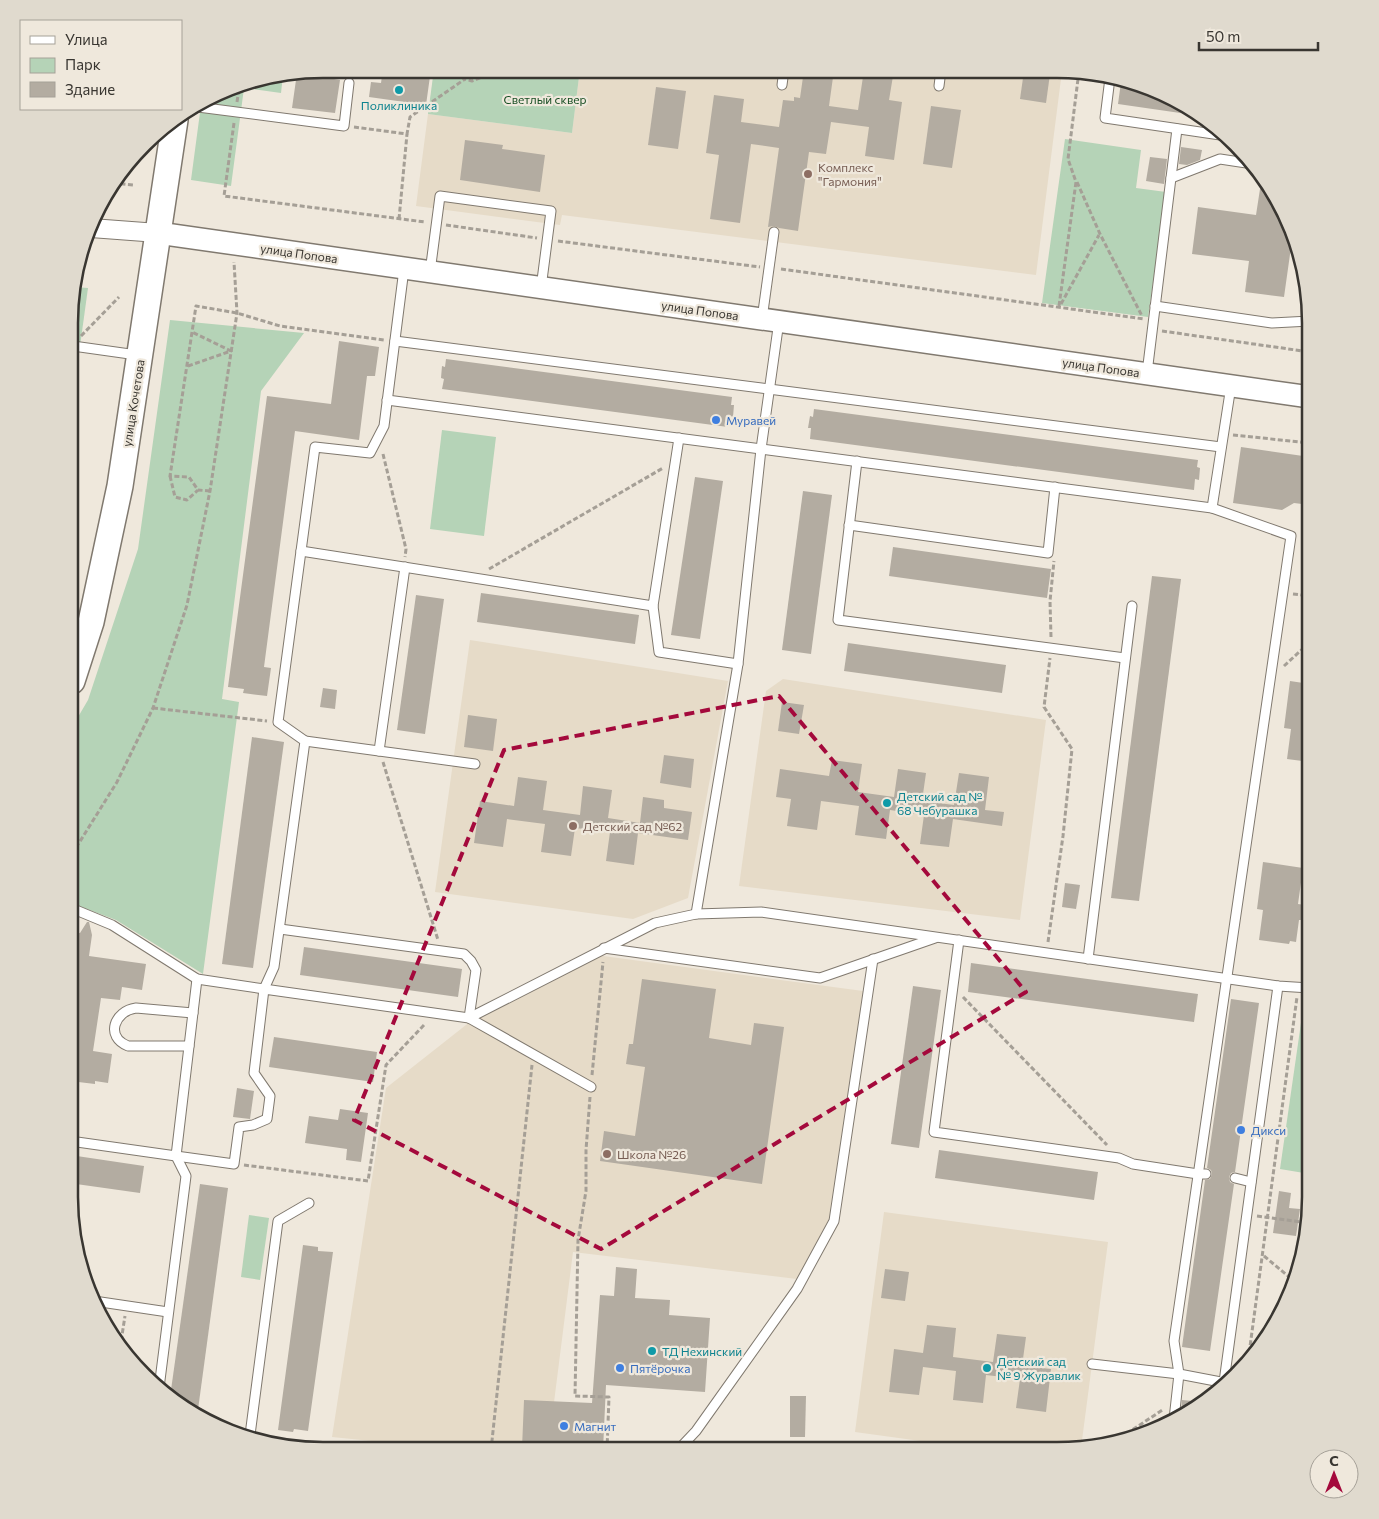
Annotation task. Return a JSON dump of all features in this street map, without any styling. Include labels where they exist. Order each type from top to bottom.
[{"type":"main road","name":"улица Кочетова","points":[[78,663],[91,622],[120,486],[174,127]]},
{"type":"street","name":"улица Попова","points":[[96,228],[158,233],[1302,396]]},
{"type":"lane","points":[[782,85],[783,78]]},
{"type":"lane","points":[[939,86],[940,78]]},
{"type":"lane","points":[[204,108],[344,126],[349,83]]},
{"type":"lane","points":[[1109,83],[1105,118],[1213,134]]},
{"type":"lane","points":[[1147,373],[1177,129]]},
{"type":"lane","points":[[1171,178],[1220,160],[1242,163]]},
{"type":"lane","points":[[430,272],[440,196],[551,211],[541,288]]},
{"type":"lane","points":[[696,914],[738,664],[761,449],[770,390],[770,320],[774,232]]},
{"type":"lane","points":[[404,268],[384,426],[370,453],[315,447],[278,722],[305,741],[475,764]]},
{"type":"lane","points":[[1155,306],[1272,322],[1302,320]]},
{"type":"lane","points":[[395,341],[1221,448]]},
{"type":"lane","points":[[78,347],[140,355]]},
{"type":"lane","points":[[1212,508],[1231,386]]},
{"type":"lane","points":[[387,400],[1212,508],[1291,536],[1226,979],[1202,1174],[1174,1341],[1179,1374],[1175,1411]]},
{"type":"lane","points":[[679,438],[654,606],[659,652],[738,664]]},
{"type":"lane","points":[[857,461],[838,620],[1126,658]]},
{"type":"lane","points":[[850,525],[1048,553],[1056,487]]},
{"type":"lane","points":[[301,551],[654,606]]},
{"type":"lane","points":[[379,751],[405,567]]},
{"type":"lane","points":[[1088,959],[1132,606]]},
{"type":"lane","points":[[78,1142],[234,1164],[239,1127],[253,1126],[267,1119],[270,1096],[254,1073],[264,990],[274,967],[280,929],[305,741]]},
{"type":"lane","points":[[78,911],[112,925],[197,979],[470,1018],[591,1087]]},
{"type":"lane","points":[[470,1018],[655,922],[696,914],[761,912],[1226,979],[1278,986],[1302,987]]},
{"type":"lane","points":[[280,929],[464,954],[471,960],[476,970],[470,1018]]},
{"type":"lane","points":[[604,948],[820,978],[936,937]]},
{"type":"lane","points":[[959,940],[934,1132],[1119,1158],[1134,1164],[1202,1174]]},
{"type":"lane","points":[[686,1442],[696,1431],[798,1289],[834,1221],[873,960]]},
{"type":"lane","points":[[160,1380],[186,1176],[176,1156],[197,979]]},
{"type":"lane","points":[[1226,1374],[1278,986]]},
{"type":"lane","points":[[189,1046],[128,1046],[121,1044],[117,1038],[115,1026],[117,1019],[128,1009],[193,1013]]},
{"type":"lane","points":[[1235,1178],[1251,1182]]},
{"type":"lane","points":[[250,1431],[278,1221],[308,1204]]},
{"type":"lane","points":[[102,1302],[168,1312]]},
{"type":"lane","points":[[1092,1364],[1179,1374],[1218,1381]]},
{"type":"path","points":[[399,219],[410,117],[465,79],[472,81],[480,78]]},
{"type":"path","points":[[1079,79],[1068,159],[1076,182],[1100,234],[1144,319]]},
{"type":"path","points":[[224,196],[238,92]]},
{"type":"path","points":[[344,126],[407,134]]},
{"type":"path","points":[[1076,182],[1059,306],[1100,234]]},
{"type":"path","points":[[121,184],[134,185]]},
{"type":"path","points":[[78,844],[117,782],[153,708],[187,605],[210,492],[237,313],[234,258]]},
{"type":"path","points":[[80,337],[119,297]]},
{"type":"path","points":[[198,490],[187,500],[175,497],[170,476],[196,306],[237,313],[280,326],[395,341]]},
{"type":"path","points":[[192,332],[231,351]]},
{"type":"path","points":[[187,366],[231,351]]},
{"type":"path","points":[[1223,434],[1302,442]]},
{"type":"path","points":[[378,436],[406,550],[405,567]]},
{"type":"path","points":[[473,578],[676,461]]},
{"type":"path","points":[[170,476],[189,477],[198,490],[210,492]]},
{"type":"path","points":[[1046,953],[1063,836],[1072,749],[1044,707],[1051,648],[1050,601],[1054,562],[1048,553]]},
{"type":"path","points":[[1271,678],[1302,649]]},
{"type":"path","points":[[153,708],[278,722]]},
{"type":"path","points":[[379,751],[441,950]]},
{"type":"path","points":[[604,948],[586,1150],[586,1191],[578,1240],[575,1396],[609,1397],[607,1442]]},
{"type":"path","points":[[953,987],[1119,1158]]},
{"type":"path","points":[[1250,1347],[1298,997],[1302,991]]},
{"type":"path","points":[[234,1164],[368,1181],[386,1065],[435,1013]]},
{"type":"path","points":[[492,1442],[533,1053]]},
{"type":"path","points":[[1246,1215],[1300,1222]]},
{"type":"path","points":[[1263,1255],[1289,1276]]},
{"type":"path","points":[[122,1337],[126,1306]]},
{"type":"path","points":[[1132,1430],[1177,1400]]},
{"type":"highlighted area","points":[[779,696],[1026,992],[601,1249],[354,1120],[504,750]]},
{"type":"shaded area","name":"Комплекс \"Гармония\"","points":[[579,78],[1061,78],[1036,275],[562,215],[560,225],[416,206],[428,114],[572,133]]},
{"type":"shaded area","name":"Детский сад №62","points":[[470,640],[728,681],[688,898],[633,919],[435,892]]},
{"type":"shaded area","points":[[783,679],[1046,720],[1020,920],[739,886],[766,691]]},
{"type":"shaded area","name":"Школа №26","points":[[596,955],[863,991],[829,1219],[797,1279],[573,1252],[549,1442],[382,1442],[332,1437],[386,1088],[471,1021]]},
{"type":"shaded area","points":[[884,1212],[1108,1242],[1082,1440],[1057,1442],[928,1442],[855,1432]]},
{"type":"green space","name":"Светлый сквер","points":[[433,78],[579,78],[572,133],[428,114]]},
{"type":"green space","points":[[282,81],[281,93],[249,89]]},
{"type":"green space","points":[[244,90],[231,186],[191,180],[200,110]]},
{"type":"green space","points":[[1065,139],[1141,150],[1136,188],[1166,192],[1148,317],[1042,303]]},
{"type":"green space","points":[[80,287],[88,288],[78,361],[78,306]]},
{"type":"green space","points":[[170,320],[304,333],[261,391],[222,699],[239,702],[203,974],[116,920],[78,906],[78,717],[88,700],[138,549]]},
{"type":"green space","points":[[442,430],[496,437],[484,536],[430,529]]},
{"type":"green space","points":[[1302,1016],[1302,1173],[1280,1169]]},
{"type":"green space","points":[[249,1215],[269,1218],[260,1280],[241,1277]]},
{"type":"building","name":"Поликлиника","points":[[334,78],[340,80],[335,113],[292,108],[296,79]]},
{"type":"building","name":"Поликлиника","points":[[382,78],[430,78],[426,105],[369,97],[371,82],[381,83]]},
{"type":"building","points":[[803,78],[833,78],[829,106],[858,110],[863,78],[893,78],[889,100],[902,102],[894,160],[865,156],[869,127],[831,122],[826,154],[809,152],[798,231],[774,226],[768,227],[779,148],[751,144],[740,223],[710,219],[719,155],[706,153],[714,95],[744,99],[741,122],[779,127],[783,100],[794,101],[794,97],[800,98]]},
{"type":"building","points":[[1023,78],[1049,78],[1046,103],[1020,99]]},
{"type":"building","points":[[1120,86],[1150,96],[1185,114],[1118,104]]},
{"type":"building","points":[[656,87],[686,91],[678,149],[648,145]]},
{"type":"building","points":[[931,106],[961,110],[952,168],[923,164]]},
{"type":"building","points":[[465,140],[503,145],[502,149],[545,155],[540,192],[460,180]]},
{"type":"building","points":[[1181,147],[1202,150],[1200,160],[1187,165],[1179,164]]},
{"type":"building","points":[[1150,157],[1167,159],[1164,184],[1146,181]]},
{"type":"building","points":[[1260,189],[1262,189],[1276,214],[1291,250],[1284,297],[1245,292],[1249,261],[1192,254],[1198,207],[1256,215]]},
{"type":"building","points":[[339,341],[379,347],[375,376],[367,376],[359,440],[295,431],[264,667],[271,668],[267,696],[243,693],[244,689],[228,687],[267,396],[331,404]]},
{"type":"building","points":[[446,359],[732,397],[731,405],[734,405],[733,417],[730,416],[728,427],[442,389],[444,379],[441,378],[442,366],[445,367]]},
{"type":"building","points":[[814,409],[1198,460],[1197,467],[1200,468],[1199,480],[1195,479],[1194,490],[810,439],[811,428],[808,428],[810,416],[813,417]]},
{"type":"building","points":[[1241,447],[1302,456],[1302,504],[1294,503],[1282,510],[1233,503]]},
{"type":"building","points":[[695,477],[723,481],[700,639],[671,635]]},
{"type":"building","points":[[803,491],[832,495],[811,654],[782,650]]},
{"type":"building","points":[[893,547],[1051,569],[1047,598],[889,576]]},
{"type":"building","points":[[1152,576],[1181,579],[1139,901],[1111,898]]},
{"type":"building","points":[[481,593],[639,615],[635,644],[477,622]]},
{"type":"building","points":[[416,595],[444,599],[425,734],[397,730]]},
{"type":"building","points":[[848,643],[1006,665],[1002,693],[844,671]]},
{"type":"building","points":[[1290,681],[1302,683],[1302,761],[1287,759],[1291,729],[1284,728]]},
{"type":"building","points":[[323,688],[337,690],[335,709],[320,707]]},
{"type":"building","points":[[782,702],[804,705],[799,734],[778,731]]},
{"type":"building","points":[[468,715],[497,719],[493,751],[464,747]]},
{"type":"building","points":[[252,737],[284,742],[253,968],[222,964]]},
{"type":"building","points":[[664,755],[694,759],[691,788],[660,783]]},
{"type":"building","name":"Детский сад № 68 Чебурашка","points":[[832,760],[862,764],[858,792],[894,797],[898,769],[926,773],[922,801],[954,805],[959,773],[989,777],[985,810],[1004,812],[1002,826],[953,819],[949,847],[920,844],[924,815],[890,810],[886,839],[855,835],[859,806],[821,801],[817,830],[787,826],[791,799],[776,797],[780,769],[829,776]]},
{"type":"building","points":[[518,777],[547,781],[543,810],[580,815],[583,786],[612,790],[608,818],[640,823],[643,797],[664,800],[664,808],[692,812],[688,840],[638,833],[634,865],[606,861],[610,832],[575,828],[571,856],[541,852],[545,824],[507,819],[503,847],[474,843],[480,801],[514,806]]},
{"type":"building","points":[[1263,862],[1302,868],[1298,904],[1302,905],[1302,920],[1299,920],[1296,942],[1290,941],[1289,944],[1259,940],[1263,910],[1257,909]]},
{"type":"building","points":[[1065,883],[1080,885],[1076,909],[1062,907]]},
{"type":"building","points":[[87,922],[89,922],[92,935],[89,956],[146,964],[142,990],[122,987],[120,1000],[101,998],[93,1051],[112,1054],[108,1083],[95,1081],[95,1084],[78,1082],[78,933],[80,933]]},
{"type":"building","points":[[304,947],[462,969],[458,997],[300,975]]},
{"type":"building","points":[[971,963],[1198,994],[1194,1022],[968,992]]},
{"type":"building","points":[[642,979],[716,989],[709,1038],[751,1045],[754,1023],[784,1027],[762,1184],[600,1161],[604,1131],[635,1136],[645,1067],[626,1064],[629,1044],[633,1044]]},
{"type":"building","points":[[913,986],[941,990],[919,1148],[891,1144]]},
{"type":"building","points":[[1231,999],[1259,1003],[1235,1172],[1231,1173],[1229,1177],[1230,1182],[1234,1184],[1210,1351],[1182,1347],[1205,1180],[1210,1179],[1212,1174],[1211,1170],[1207,1168]]},
{"type":"building","points":[[274,1037],[377,1052],[373,1082],[269,1067]]},
{"type":"building","points":[[237,1088],[254,1091],[250,1119],[233,1117]]},
{"type":"building","points":[[340,1109],[368,1113],[361,1162],[346,1160],[347,1149],[305,1143],[309,1116],[338,1120]]},
{"type":"building","points":[[939,1150],[1098,1172],[1094,1200],[935,1178]]},
{"type":"building","points":[[78,1156],[144,1166],[140,1193],[78,1184]]},
{"type":"building","points":[[200,1184],[228,1188],[198,1408],[171,1389]]},
{"type":"building","points":[[1279,1191],[1291,1193],[1289,1208],[1300,1209],[1296,1236],[1273,1233]]},
{"type":"building","points":[[303,1245],[318,1247],[318,1251],[333,1252],[308,1431],[294,1429],[293,1432],[278,1430]]},
{"type":"building","name":"ТД Нехинский","points":[[616,1267],[637,1269],[635,1298],[670,1300],[669,1315],[710,1318],[705,1392],[606,1385],[603,1442],[522,1442],[524,1400],[592,1403],[600,1295],[614,1296]]},
{"type":"building","points":[[885,1269],[909,1272],[905,1301],[881,1298]]},
{"type":"building","name":"Детский сад № 9 Журавлик","points":[[927,1325],[956,1328],[953,1357],[993,1362],[997,1334],[1026,1337],[1022,1366],[1051,1369],[1046,1412],[1016,1408],[1020,1379],[986,1375],[983,1403],[953,1400],[956,1371],[923,1367],[919,1395],[889,1392],[894,1349],[923,1353]]},
{"type":"building","points":[[790,1396],[806,1396],[805,1437],[790,1437]]},
{"type":"building","points":[[1182,1400],[1192,1401],[1182,1407]]},
{"type":"place","name":"Поликлиника","points":[[399,90]]},
{"type":"place","name":"Комплекс \"Гармония\"","points":[[808,174]]},
{"type":"place","name":"Муравей","points":[[716,420]]},
{"type":"place","name":"Детский сад № 68 Чебурашка","points":[[887,803]]},
{"type":"place","name":"Детский сад №62","points":[[573,826]]},
{"type":"place","name":"Дикси","points":[[1241,1130]]},
{"type":"place","name":"Школа №26","points":[[607,1154]]},
{"type":"place","name":"ТД Нехинский","points":[[652,1351]]},
{"type":"place","name":"Пятёрочка","points":[[620,1368]]},
{"type":"place","name":"Детский сад № 9 Журавлик","points":[[987,1368]]},
{"type":"place","name":"Магнит","points":[[564,1426]]}]
